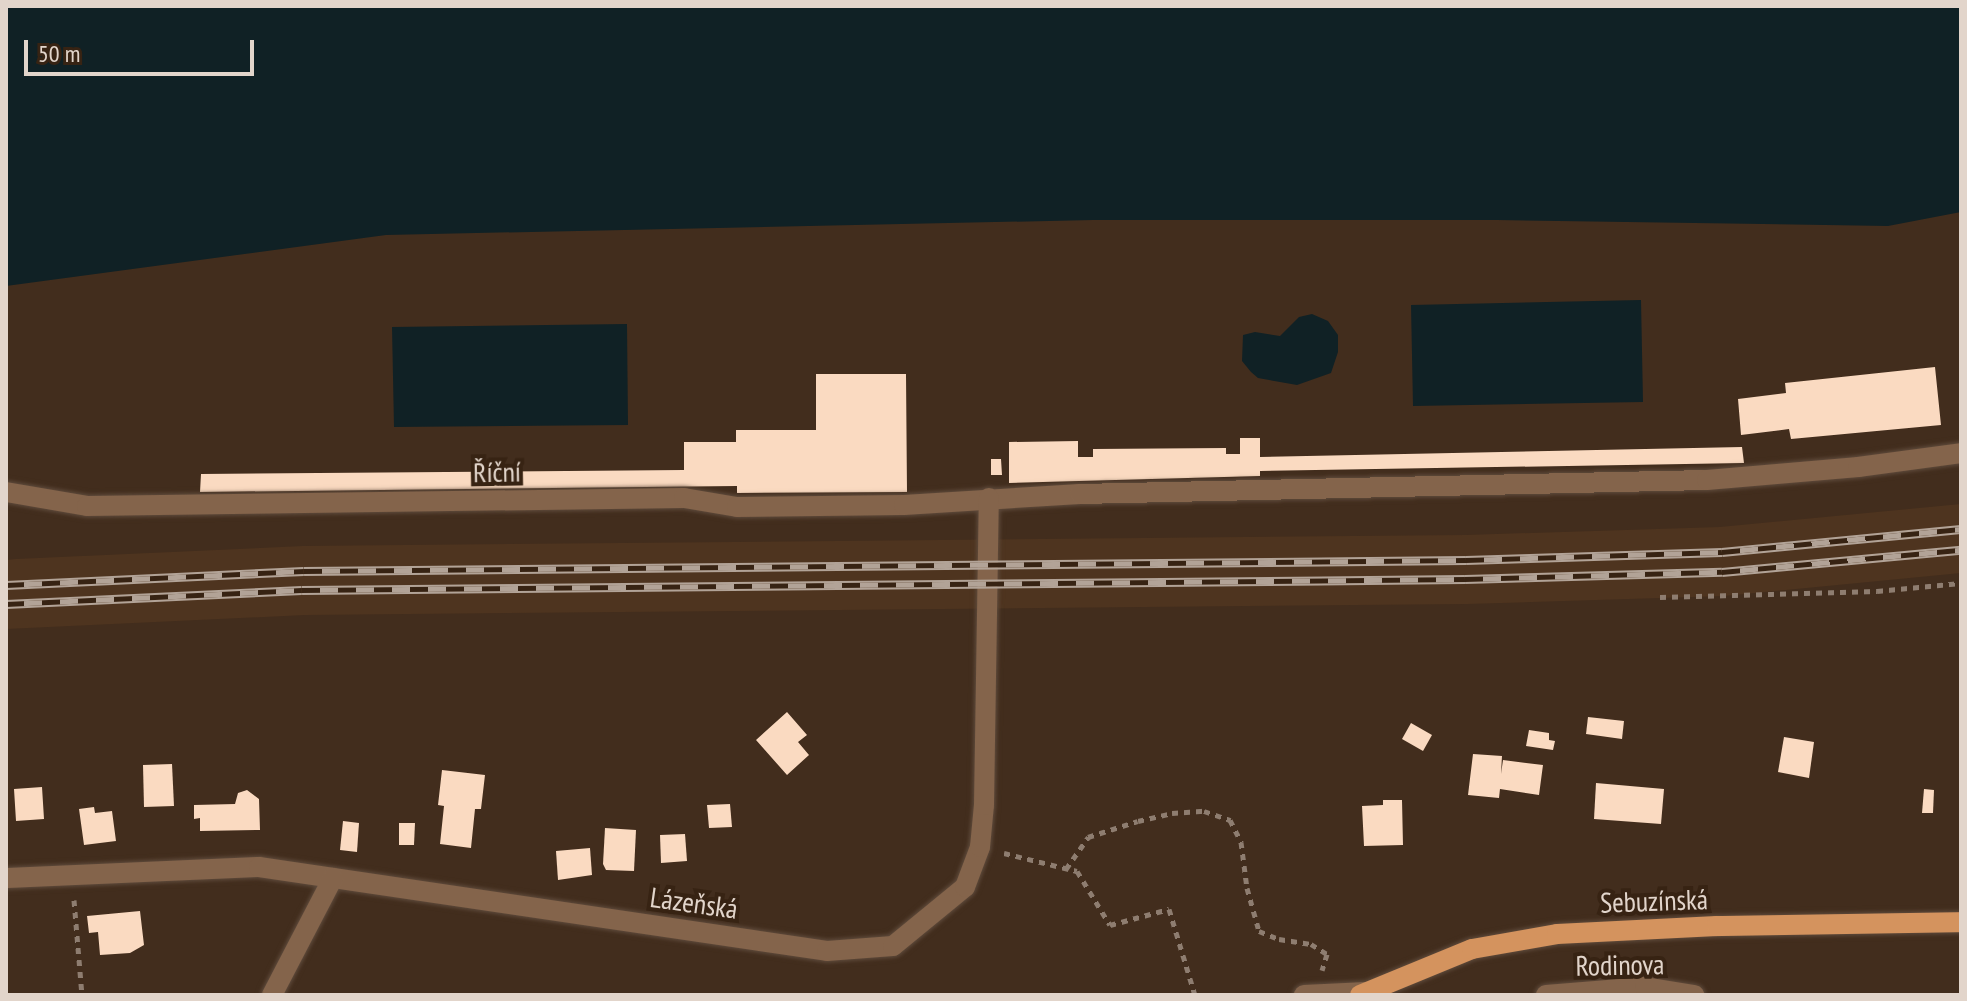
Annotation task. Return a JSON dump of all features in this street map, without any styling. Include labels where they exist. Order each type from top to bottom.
[{"type":"main road","name":"Sebuzínská","points":[[1363,994],[1472,949],[1557,934],[1717,926],[1961,922]]},
{"type":"street","name":"Říční","points":[[6,492],[87,506],[684,498],[737,507],[904,505],[989,498],[1707,480],[1858,467],[1961,453]]},
{"type":"street","name":"Lázeňská","points":[[6,878],[259,867],[827,951],[893,946],[965,887],[980,847],[984,805],[989,498]]},
{"type":"street","points":[[272,995],[333,878]]},
{"type":"street","name":"Rodinova","points":[[1546,995],[1645,987],[1694,995]]},
{"type":"street","points":[[1304,995],[1363,994]]},
{"type":"path","points":[[1660,597],[1877,591],[1961,583]]},
{"type":"path","points":[[1066,869],[1088,837],[1138,821],[1172,813],[1204,811],[1230,820],[1241,842],[1250,903],[1259,931],[1279,939],[1311,944],[1327,954],[1315,994]]},
{"type":"path","points":[[980,847],[1077,871],[1110,925],[1169,909],[1195,995]]},
{"type":"path","points":[[72,875],[82,995]]},
{"type":"shaded area","points":[[6,6],[1961,6],[1961,212],[1888,226],[1497,220],[1093,220],[386,235],[6,286]]},
{"type":"shaded area","points":[[1641,300],[1643,402],[1413,406],[1411,305]]},
{"type":"shaded area","points":[[1312,314],[1328,321],[1338,335],[1338,352],[1331,373],[1297,385],[1258,378],[1242,361],[1243,335],[1255,332],[1280,336],[1299,317]]},
{"type":"shaded area","points":[[627,324],[628,425],[394,427],[392,327]]},
{"type":"shaded area","points":[[1961,504],[1961,573],[1724,596],[1467,604],[305,615],[6,629],[6,560],[16,559],[303,546],[1466,535],[1720,527]]},
{"type":"building","points":[[1935,367],[1941,425],[1791,439],[1789,429],[1741,435],[1738,399],[1786,393],[1785,383]]},
{"type":"building","points":[[816,374],[906,374],[907,492],[737,493],[737,486],[200,492],[201,474],[684,470],[684,442],[736,442],[736,430],[816,430]]},
{"type":"building","points":[[1240,438],[1260,438],[1260,457],[1742,447],[1744,463],[1260,471],[1260,476],[1009,483],[1009,442],[1078,441],[1078,457],[1093,457],[1093,449],[1226,448],[1226,454],[1240,454]]},
{"type":"building","points":[[991,459],[1001,459],[1002,475],[991,475]]},
{"type":"building","points":[[787,712],[807,735],[798,742],[809,755],[787,775],[756,740]]},
{"type":"building","points":[[1588,717],[1624,721],[1622,739],[1586,734]]},
{"type":"building","points":[[1411,723],[1432,735],[1423,751],[1402,739]]},
{"type":"building","points":[[1529,730],[1549,733],[1549,740],[1555,741],[1553,750],[1526,746]]},
{"type":"building","points":[[1784,737],[1814,742],[1809,778],[1778,772]]},
{"type":"building","points":[[1473,754],[1502,756],[1501,774],[1503,760],[1543,765],[1539,795],[1500,789],[1499,798],[1468,795]]},
{"type":"building","points":[[172,764],[174,806],[144,807],[143,765]]},
{"type":"building","points":[[442,770],[485,775],[481,809],[475,809],[471,848],[440,844],[444,806],[438,805]]},
{"type":"building","points":[[1596,783],[1664,789],[1661,824],[1594,819]]},
{"type":"building","points":[[42,787],[44,819],[16,821],[14,789]]},
{"type":"building","points":[[1924,789],[1934,790],[1933,813],[1922,813]]},
{"type":"building","points":[[247,790],[259,799],[260,830],[200,831],[200,818],[194,819],[194,805],[235,804],[238,793]]},
{"type":"building","points":[[1383,800],[1402,800],[1403,845],[1364,846],[1362,806],[1383,805]]},
{"type":"building","points":[[730,804],[732,827],[709,828],[707,805]]},
{"type":"building","points":[[94,807],[95,813],[112,811],[116,841],[84,845],[79,809]]},
{"type":"building","points":[[343,821],[359,823],[357,852],[340,850]]},
{"type":"building","points":[[399,823],[415,823],[414,845],[399,845]]},
{"type":"building","points":[[605,828],[636,830],[634,871],[606,870],[603,864]]},
{"type":"building","points":[[685,834],[687,861],[661,863],[660,835]]},
{"type":"building","points":[[590,848],[592,875],[558,880],[556,851]]},
{"type":"building","points":[[140,911],[144,945],[130,953],[100,955],[98,932],[89,933],[87,916]]},
{"type":"railway","points":[[6,585],[304,571],[1466,560],[1722,552],[1961,529]]},
{"type":"railway","points":[[6,604],[302,590],[1465,579],[1722,572],[1961,550]]}]
